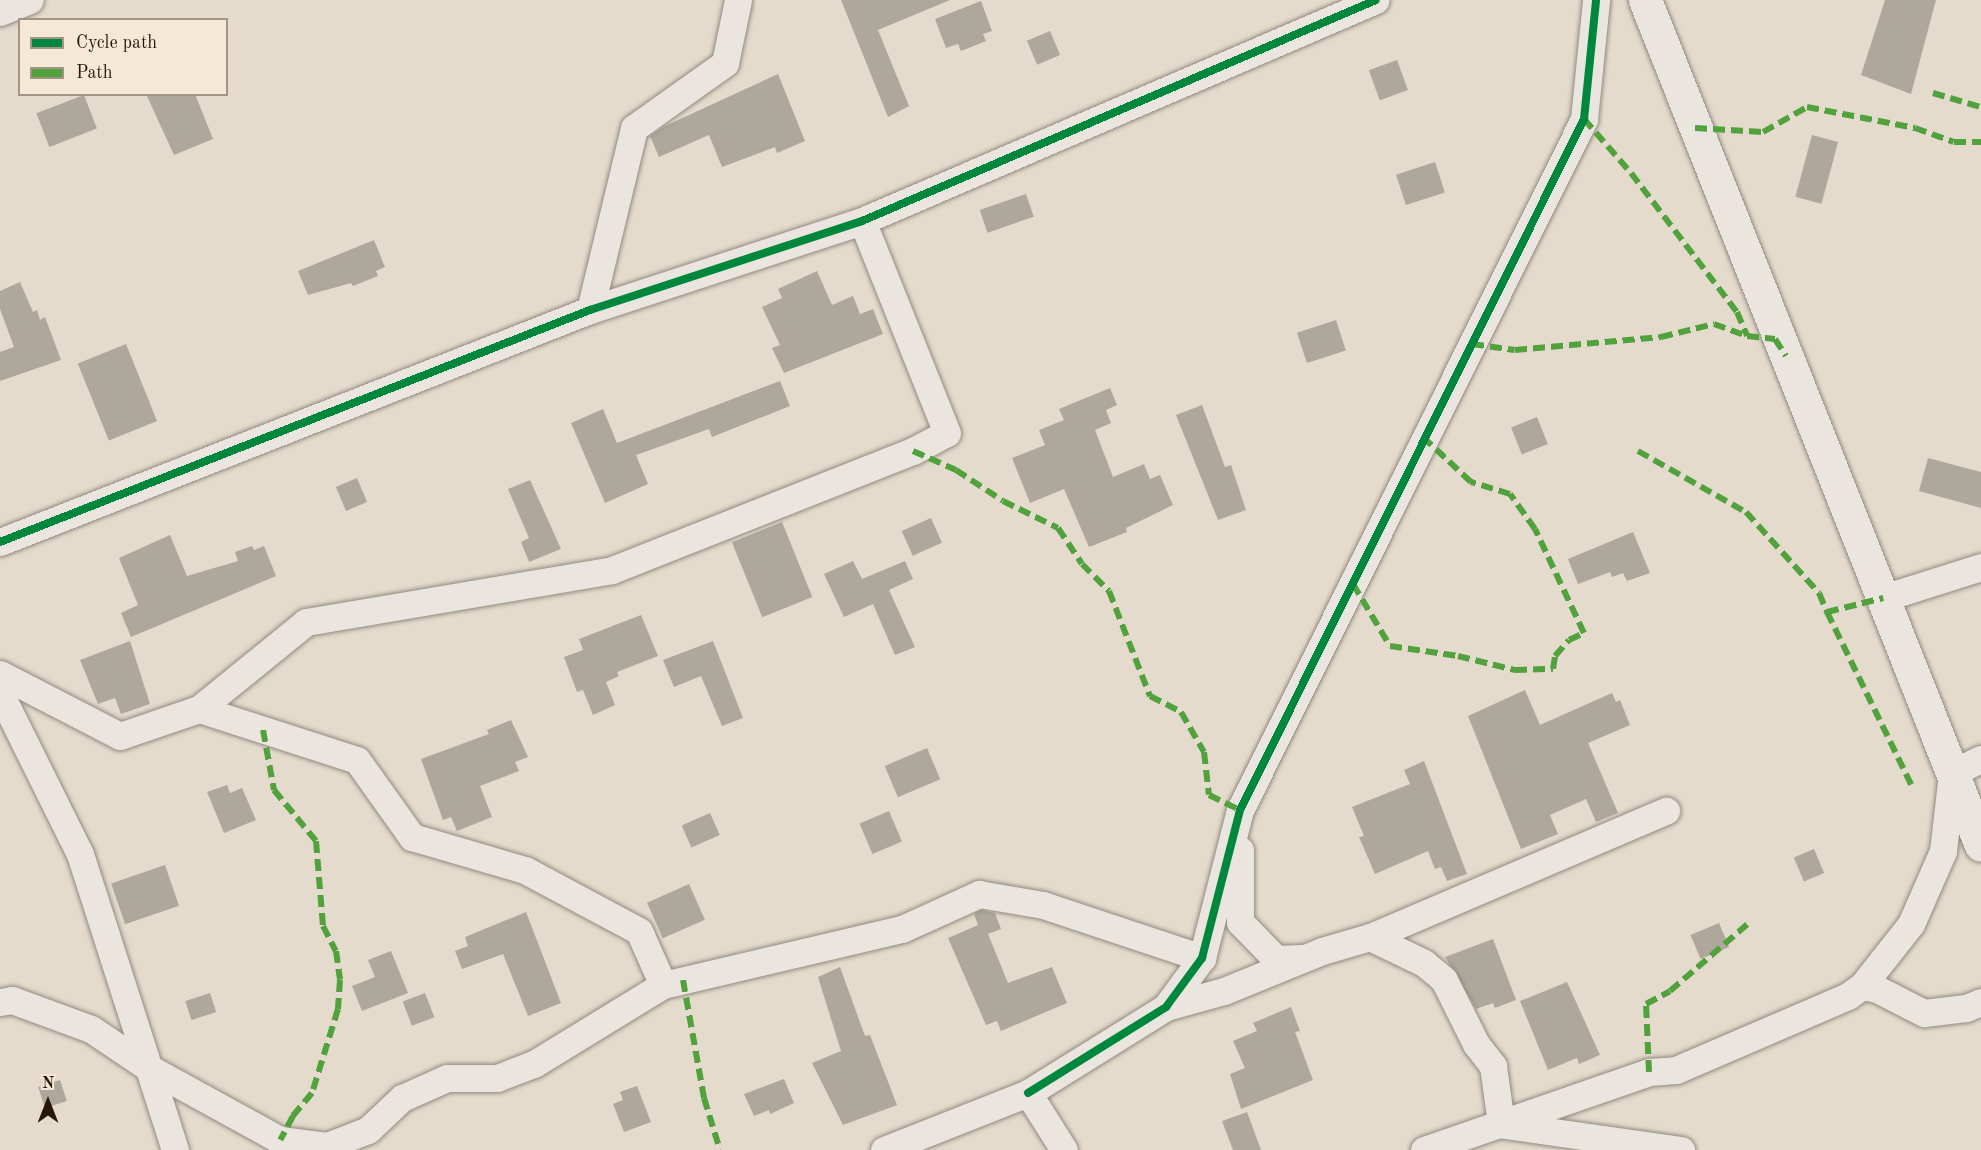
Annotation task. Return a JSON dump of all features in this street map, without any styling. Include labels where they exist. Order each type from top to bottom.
[{"type":"street","points":[[0,12],[30,0]]},
{"type":"street","points":[[590,310],[634,128],[725,63],[738,0]]},
{"type":"street","points":[[0,542],[590,310],[862,221],[1376,0]]},
{"type":"street","points":[[1166,1007],[1202,958],[1240,810],[1584,119],[1596,0]]},
{"type":"street","points":[[1644,0],[1981,845]]},
{"type":"street","points":[[0,674],[120,736],[200,709],[306,622],[612,570],[914,451],[947,433],[862,221]]},
{"type":"street","points":[[1883,598],[1981,567]]},
{"type":"street","points":[[0,693],[80,855],[175,1150]]},
{"type":"street","points":[[200,709],[357,760],[411,837],[525,870],[639,931],[663,985]]},
{"type":"street","points":[[1952,773],[1981,759]]},
{"type":"street","points":[[1424,1150],[1649,1072],[1676,1070],[1848,996],[1862,986],[1911,924],[1943,851],[1952,773]]},
{"type":"street","points":[[1240,810],[1240,922],[1276,959],[1305,958]]},
{"type":"street","points":[[884,1150],[1028,1093],[1166,1007],[1224,991],[1305,958],[1370,937],[1666,811]]},
{"type":"street","points":[[0,1002],[12,1000],[91,1029],[149,1068],[280,1140],[327,1146],[368,1130],[402,1098],[447,1078],[497,1078],[534,1064],[663,985],[902,929],[979,894],[1043,905],[1202,958]]},
{"type":"street","points":[[1370,937],[1424,963],[1444,980],[1476,1044],[1493,1066],[1501,1124]]},
{"type":"street","points":[[1862,986],[1877,989],[1924,1013],[1981,1002]]},
{"type":"street","points":[[1028,1093],[1064,1150]]},
{"type":"street","points":[[1501,1124],[1681,1150]]},
{"type":"building","points":[[841,0],[950,0],[878,30],[909,106],[888,117]]},
{"type":"building","points":[[1885,0],[1936,0],[1911,94],[1861,75]]},
{"type":"building","points":[[981,1],[992,31],[983,34],[986,41],[961,51],[958,44],[946,48],[935,19]]},
{"type":"building","points":[[1050,31],[1060,55],[1037,65],[1027,41]]},
{"type":"building","points":[[1397,60],[1408,90],[1380,100],[1369,70]]},
{"type":"building","points":[[778,74],[805,141],[777,153],[775,147],[722,167],[709,135],[659,157],[650,136],[665,126]]},
{"type":"building","points":[[84,96],[97,129],[49,147],[36,113]]},
{"type":"building","points":[[147,96],[196,96],[213,139],[174,155]]},
{"type":"building","points":[[1812,135],[1838,142],[1822,204],[1795,197]]},
{"type":"building","points":[[1435,162],[1445,192],[1406,205],[1396,175]]},
{"type":"building","points":[[1026,194],[1034,217],[987,233],[980,210]]},
{"type":"building","points":[[374,240],[385,267],[376,271],[378,276],[353,286],[351,283],[308,295],[298,271]]},
{"type":"building","points":[[817,271],[832,305],[853,296],[860,314],[873,309],[883,334],[784,373],[772,348],[780,345],[762,307],[782,298],[778,289]]},
{"type":"building","points":[[20,282],[33,312],[37,310],[40,320],[45,317],[61,360],[0,381],[0,352],[14,347],[0,309],[0,291]]},
{"type":"building","points":[[1336,320],[1346,350],[1307,363],[1297,333]]},
{"type":"building","points":[[126,344],[157,421],[109,440],[78,363]]},
{"type":"building","points":[[780,381],[790,406],[712,437],[709,429],[636,455],[648,484],[605,503],[571,423],[603,409],[617,443]]},
{"type":"building","points":[[1110,388],[1117,405],[1106,410],[1111,423],[1095,430],[1113,477],[1144,464],[1150,479],[1160,475],[1173,505],[1126,528],[1127,532],[1089,547],[1064,489],[1030,503],[1012,458],[1045,445],[1039,430],[1064,420],[1059,409]]},
{"type":"building","points":[[1202,405],[1225,467],[1231,465],[1246,510],[1218,520],[1176,415]]},
{"type":"building","points":[[1537,417],[1548,444],[1522,454],[1511,427]]},
{"type":"building","points":[[1928,458],[1981,472],[1981,508],[1919,491]]},
{"type":"building","points":[[357,478],[367,502],[346,511],[336,487]]},
{"type":"building","points":[[530,480],[561,549],[529,562],[521,542],[529,538],[508,489]]},
{"type":"building","points":[[931,518],[942,543],[913,556],[902,531]]},
{"type":"building","points":[[782,522],[812,597],[762,617],[732,542]]},
{"type":"building","points":[[1633,532],[1650,573],[1627,581],[1623,573],[1612,577],[1610,572],[1578,584],[1568,559]]},
{"type":"building","points":[[170,535],[187,576],[238,561],[235,552],[252,546],[254,550],[264,546],[276,576],[131,637],[121,613],[138,605],[119,558]]},
{"type":"building","points":[[853,561],[862,579],[905,561],[913,579],[889,590],[915,647],[895,655],[873,604],[844,617],[824,574]]},
{"type":"building","points":[[641,615],[658,656],[617,672],[619,676],[606,682],[615,705],[593,715],[583,690],[577,692],[564,657],[583,650],[579,639]]},
{"type":"building","points":[[130,641],[150,704],[121,714],[115,698],[98,704],[80,660]]},
{"type":"building","points":[[713,641],[743,718],[722,726],[701,676],[674,687],[663,660]]},
{"type":"building","points":[[1525,690],[1540,725],[1612,693],[1616,702],[1620,700],[1630,725],[1588,743],[1618,813],[1596,822],[1586,799],[1550,815],[1558,834],[1521,849],[1468,716]]},
{"type":"building","points":[[511,720],[528,757],[515,762],[519,771],[480,786],[492,817],[457,831],[451,817],[443,820],[421,759],[489,734],[487,730]]},
{"type":"building","points":[[927,748],[940,779],[898,797],[885,766]]},
{"type":"building","points":[[1424,761],[1467,874],[1447,881],[1441,867],[1435,869],[1428,851],[1375,874],[1359,837],[1364,836],[1352,807],[1410,784],[1404,770]]},
{"type":"building","points":[[227,785],[230,793],[242,788],[256,820],[224,833],[207,792]]},
{"type":"building","points":[[889,811],[902,841],[872,854],[860,824]]},
{"type":"building","points":[[710,813],[720,835],[691,848],[682,826]]},
{"type":"building","points":[[1814,849],[1824,873],[1804,882],[1794,858]]},
{"type":"building","points":[[165,865],[179,906],[125,924],[111,884]]},
{"type":"building","points":[[689,884],[705,920],[663,938],[647,903]]},
{"type":"building","points":[[981,910],[995,913],[1001,929],[988,934],[1008,983],[1052,967],[1067,1003],[1001,1031],[997,1021],[986,1025],[948,938],[978,925],[974,914]]},
{"type":"building","points":[[526,912],[561,1003],[528,1016],[503,954],[462,969],[455,951],[468,946],[465,937]]},
{"type":"building","points":[[1719,923],[1729,947],[1701,959],[1690,935]]},
{"type":"building","points":[[1493,939],[1516,1000],[1495,1008],[1493,1003],[1476,1009],[1445,957]]},
{"type":"building","points":[[391,951],[408,993],[362,1011],[352,986],[375,977],[368,960]]},
{"type":"building","points":[[840,967],[865,1036],[870,1035],[897,1105],[843,1125],[812,1063],[841,1051],[818,977]]},
{"type":"building","points":[[1567,982],[1600,1055],[1579,1064],[1577,1058],[1548,1070],[1520,1001]]},
{"type":"building","points":[[210,993],[216,1012],[191,1020],[185,1001]]},
{"type":"building","points":[[425,993],[434,1017],[412,1026],[403,1002]]},
{"type":"building","points":[[1291,1007],[1300,1031],[1295,1032],[1313,1080],[1241,1109],[1230,1074],[1245,1068],[1233,1041],[1257,1031],[1253,1023]]},
{"type":"building","points":[[784,1079],[794,1103],[770,1114],[769,1110],[754,1116],[744,1094]]},
{"type":"building","points":[[60,1080],[67,1101],[45,1108],[38,1087]]},
{"type":"building","points":[[637,1086],[651,1122],[624,1132],[613,1104],[623,1100],[620,1092]]},
{"type":"building","points":[[1247,1112],[1261,1150],[1233,1150],[1222,1121]]},
{"type":"marked path","points":[[1933,93],[1981,107]]},
{"type":"marked path","points":[[1695,128],[1763,132],[1807,107],[1915,128],[1954,142],[1981,142]]},
{"type":"marked path","points":[[1584,119],[1631,173],[1737,312],[1747,336],[1775,339],[1786,356]]},
{"type":"marked path","points":[[1472,344],[1515,350],[1661,337],[1714,324],[1747,336]]},
{"type":"marked path","points":[[1353,584],[1390,646],[1458,656],[1515,670],[1553,669],[1555,656],[1569,640],[1584,633],[1535,529],[1510,494],[1471,482],[1425,439]]},
{"type":"marked path","points":[[913,451],[956,470],[1003,501],[1058,528],[1082,564],[1109,591],[1150,696],[1181,712],[1204,752],[1209,795],[1240,810]]},
{"type":"marked path","points":[[1638,451],[1746,512],[1819,593],[1827,612],[1883,598]]},
{"type":"marked path","points":[[1827,612],[1912,786]]},
{"type":"marked path","points":[[263,730],[274,790],[316,841],[323,926],[336,951],[340,980],[338,1009],[312,1093],[293,1116],[280,1140]]},
{"type":"marked path","points":[[1649,1072],[1646,1004],[1670,991],[1750,922]]},
{"type":"marked path","points":[[683,980],[704,1098],[720,1150]]},
{"type":"cycle path","points":[[0,542],[590,310],[862,221],[1376,0]]},
{"type":"cycle path","points":[[1028,1093],[1166,1007],[1202,958],[1240,810],[1584,119],[1596,0]]}]
